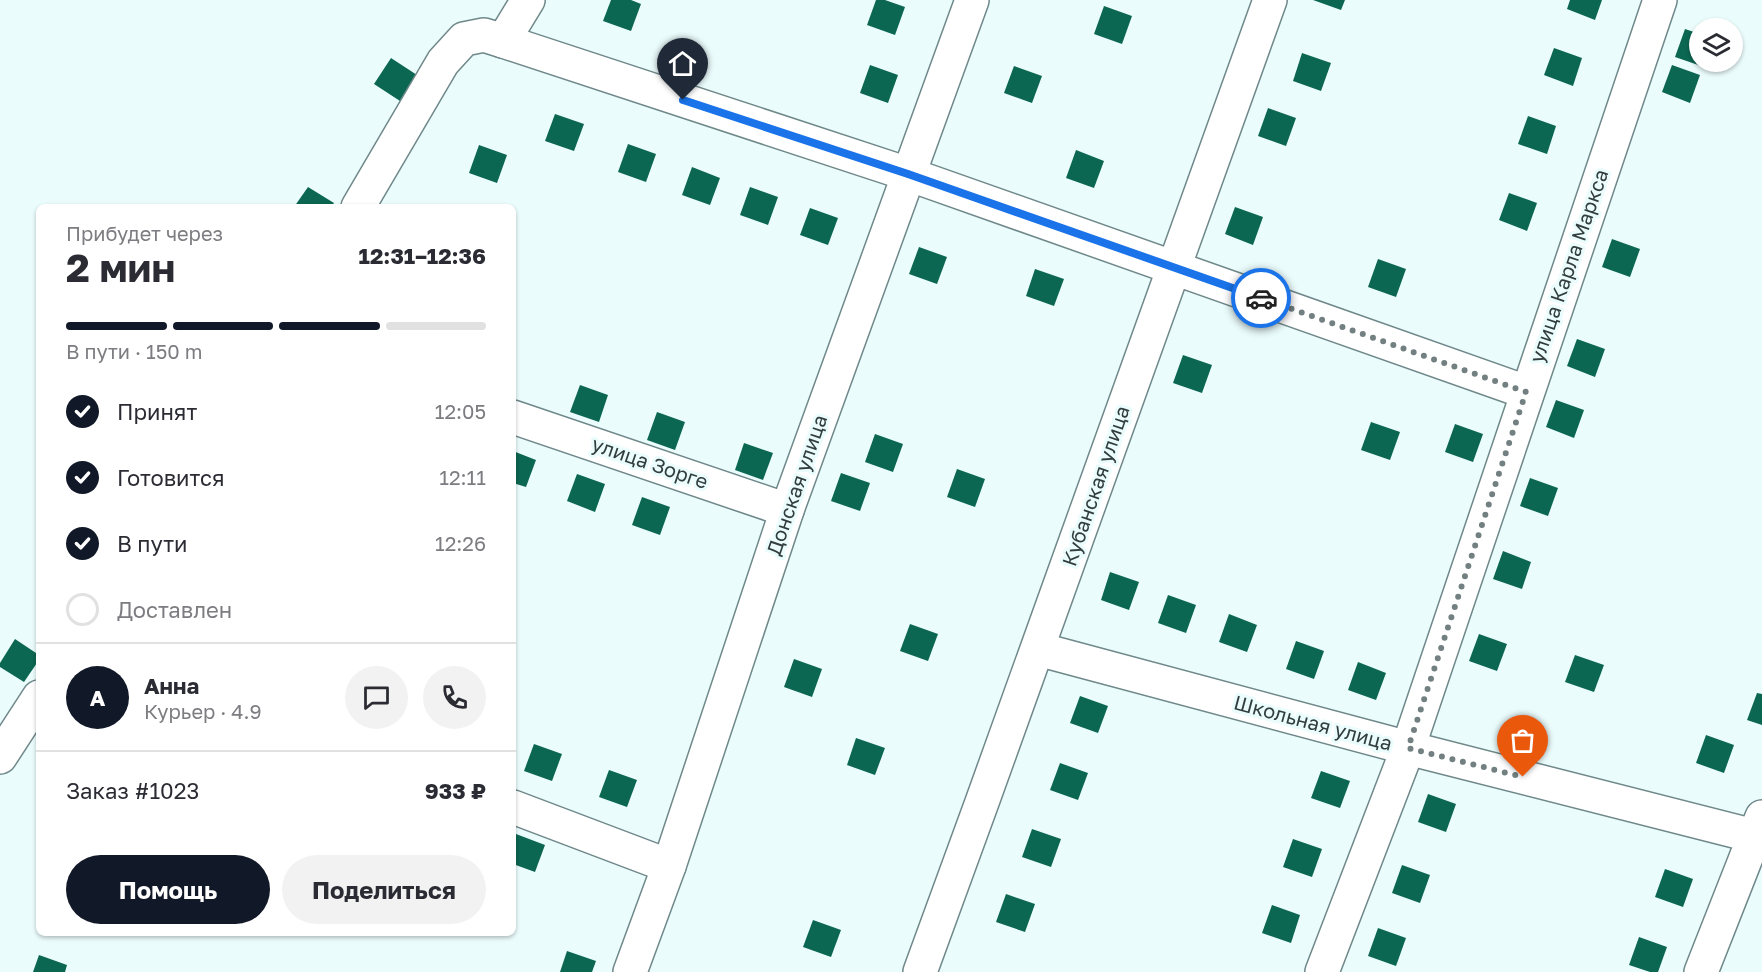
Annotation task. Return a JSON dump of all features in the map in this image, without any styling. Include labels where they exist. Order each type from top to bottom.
[{"type":"street","points":[[503,41],[528,0]]},
{"type":"street","name":"Донская улица","points":[[630,972],[669,866],[788,510],[972,0]]},
{"type":"street","name":"Кубанская улица","points":[[920,972],[1038,650],[1270,0]]},
{"type":"street","name":"улица Карла Маркса","points":[[1322,972],[1408,748],[1526,392],[1660,0]]},
{"type":"street","points":[[360,204],[442,62],[464,39],[484,35],[908,174],[1526,392]]},
{"type":"street","name":"улица Зорге","points":[[516,418],[788,510]]},
{"type":"street","name":"Школьная улица","points":[[1038,650],[1408,748],[1760,830]]},
{"type":"street","points":[[0,757],[36,702]]},
{"type":"street","points":[[516,808],[669,866]]},
{"type":"street","points":[[1701,972],[1760,830]]},
{"type":"building","points":[[611,0],[631,0],[641,4],[631,31],[603,21]]},
{"type":"building","points":[[876,0],[885,0],[905,7],[895,35],[867,25]]},
{"type":"building","points":[[1313,0],[1345,0],[1341,10]]},
{"type":"building","points":[[1570,0],[1602,0],[1595,20],[1567,9]]},
{"type":"building","points":[[1104,6],[1132,16],[1122,44],[1094,34]]},
{"type":"building","points":[[1685,29],[1689,30],[1689,62],[1675,57]]},
{"type":"building","points":[[1554,48],[1582,58],[1573,86],[1544,75]]},
{"type":"building","points":[[1302,53],[1331,63],[1321,91],[1293,81]]},
{"type":"building","points":[[391,58],[417,75],[400,101],[374,84]]},
{"type":"building","points":[[870,65],[898,75],[888,103],[860,93]]},
{"type":"building","points":[[1672,65],[1700,75],[1690,103],[1662,92]]},
{"type":"building","points":[[1014,66],[1042,76],[1032,103],[1004,93]]},
{"type":"building","points":[[1268,108],[1296,118],[1286,146],[1258,136]]},
{"type":"building","points":[[555,114],[584,124],[574,151],[545,141]]},
{"type":"building","points":[[1528,116],[1556,126],[1547,154],[1518,144]]},
{"type":"building","points":[[628,144],[656,154],[646,182],[618,172]]},
{"type":"building","points":[[479,145],[507,155],[497,183],[469,173]]},
{"type":"building","points":[[1076,150],[1104,161],[1094,188],[1066,178]]},
{"type":"building","points":[[692,167],[720,178],[710,205],[682,195]]},
{"type":"building","points":[[308,187],[334,203],[333,204],[296,204]]},
{"type":"building","points":[[750,187],[778,197],[768,225],[740,215]]},
{"type":"building","points":[[1509,193],[1537,203],[1527,231],[1499,220]]},
{"type":"building","points":[[1235,207],[1263,217],[1253,245],[1225,234]]},
{"type":"building","points":[[810,208],[838,218],[828,245],[800,235]]},
{"type":"building","points":[[1612,239],[1640,249],[1630,277],[1602,267]]},
{"type":"building","points":[[919,247],[947,257],[937,284],[909,274]]},
{"type":"building","points":[[1378,259],[1406,269],[1396,297],[1368,287]]},
{"type":"building","points":[[1035,269],[1064,279],[1054,306],[1026,296]]},
{"type":"building","points":[[1577,339],[1605,349],[1595,377],[1567,366]]},
{"type":"building","points":[[1183,355],[1212,365],[1202,393],[1173,383]]},
{"type":"building","points":[[580,385],[608,395],[599,422],[570,412]]},
{"type":"building","points":[[1556,400],[1584,410],[1574,438],[1546,427]]},
{"type":"building","points":[[657,412],[685,422],[675,450],[647,440]]},
{"type":"building","points":[[1371,422],[1400,432],[1390,460],[1361,450]]},
{"type":"building","points":[[1455,424],[1483,434],[1473,462],[1445,452]]},
{"type":"building","points":[[875,434],[903,444],[893,472],[865,462]]},
{"type":"building","points":[[744,443],[773,453],[763,480],[735,470]]},
{"type":"building","points":[[516,452],[536,460],[526,487],[516,484]]},
{"type":"building","points":[[957,469],[985,479],[975,507],[947,497]]},
{"type":"building","points":[[841,473],[870,483],[860,511],[831,501]]},
{"type":"building","points":[[577,474],[605,484],[595,512],[567,501]]},
{"type":"building","points":[[1530,478],[1558,488],[1548,516],[1520,506]]},
{"type":"building","points":[[642,497],[670,507],[660,535],[632,525]]},
{"type":"building","points":[[1503,551],[1531,562],[1522,589],[1493,579]]},
{"type":"building","points":[[1110,572],[1139,582],[1129,610],[1101,600]]},
{"type":"building","points":[[1168,595],[1196,605],[1186,633],[1158,623]]},
{"type":"building","points":[[1229,614],[1257,625],[1247,652],[1219,642]]},
{"type":"building","points":[[910,624],[938,634],[928,661],[900,651]]},
{"type":"building","points":[[1479,634],[1507,644],[1497,671],[1469,661]]},
{"type":"building","points":[[15,639],[36,653],[36,664],[24,682],[0,667],[0,663]]},
{"type":"building","points":[[1296,641],[1324,651],[1314,679],[1286,669]]},
{"type":"building","points":[[1575,655],[1604,665],[1594,692],[1565,682]]},
{"type":"building","points":[[794,659],[822,669],[812,697],[784,687]]},
{"type":"building","points":[[1358,662],[1386,673],[1376,700],[1348,690]]},
{"type":"building","points":[[1757,693],[1762,694],[1762,725],[1747,720]]},
{"type":"building","points":[[1080,696],[1108,706],[1098,733],[1070,723]]},
{"type":"building","points":[[1706,735],[1734,745],[1724,773],[1696,763]]},
{"type":"building","points":[[856,738],[885,748],[875,775],[847,765]]},
{"type":"building","points":[[534,744],[562,754],[552,781],[524,771]]},
{"type":"building","points":[[1060,763],[1088,773],[1078,800],[1050,790]]},
{"type":"building","points":[[609,770],[637,780],[627,807],[599,797]]},
{"type":"building","points":[[1321,771],[1350,781],[1340,808],[1311,798]]},
{"type":"building","points":[[1428,794],[1456,804],[1446,832],[1418,822]]},
{"type":"building","points":[[1032,829],[1061,839],[1051,867],[1022,857]]},
{"type":"building","points":[[516,834],[545,845],[535,872],[516,865]]},
{"type":"building","points":[[1293,839],[1322,849],[1312,877],[1283,867]]},
{"type":"building","points":[[1402,865],[1430,875],[1420,903],[1392,893]]},
{"type":"building","points":[[1665,869],[1693,879],[1683,907],[1655,897]]},
{"type":"building","points":[[1006,894],[1035,904],[1025,932],[996,922]]},
{"type":"building","points":[[1272,905],[1300,915],[1291,943],[1262,933]]},
{"type":"building","points":[[813,920],[841,930],[831,957],[803,947]]},
{"type":"building","points":[[1378,928],[1406,938],[1396,966],[1368,956]]},
{"type":"building","points":[[1639,937],[1667,947],[1658,972],[1650,972],[1629,965]]},
{"type":"building","points":[[567,951],[596,961],[592,972],[560,972]]},
{"type":"building","points":[[39,955],[67,965],[65,972],[33,972]]},
{"type":"way so far","points":[[1261,298],[1526,392],[1408,748],[1523,777]]},
{"type":"route","points":[[683,100],[908,174],[1261,298]]}]
